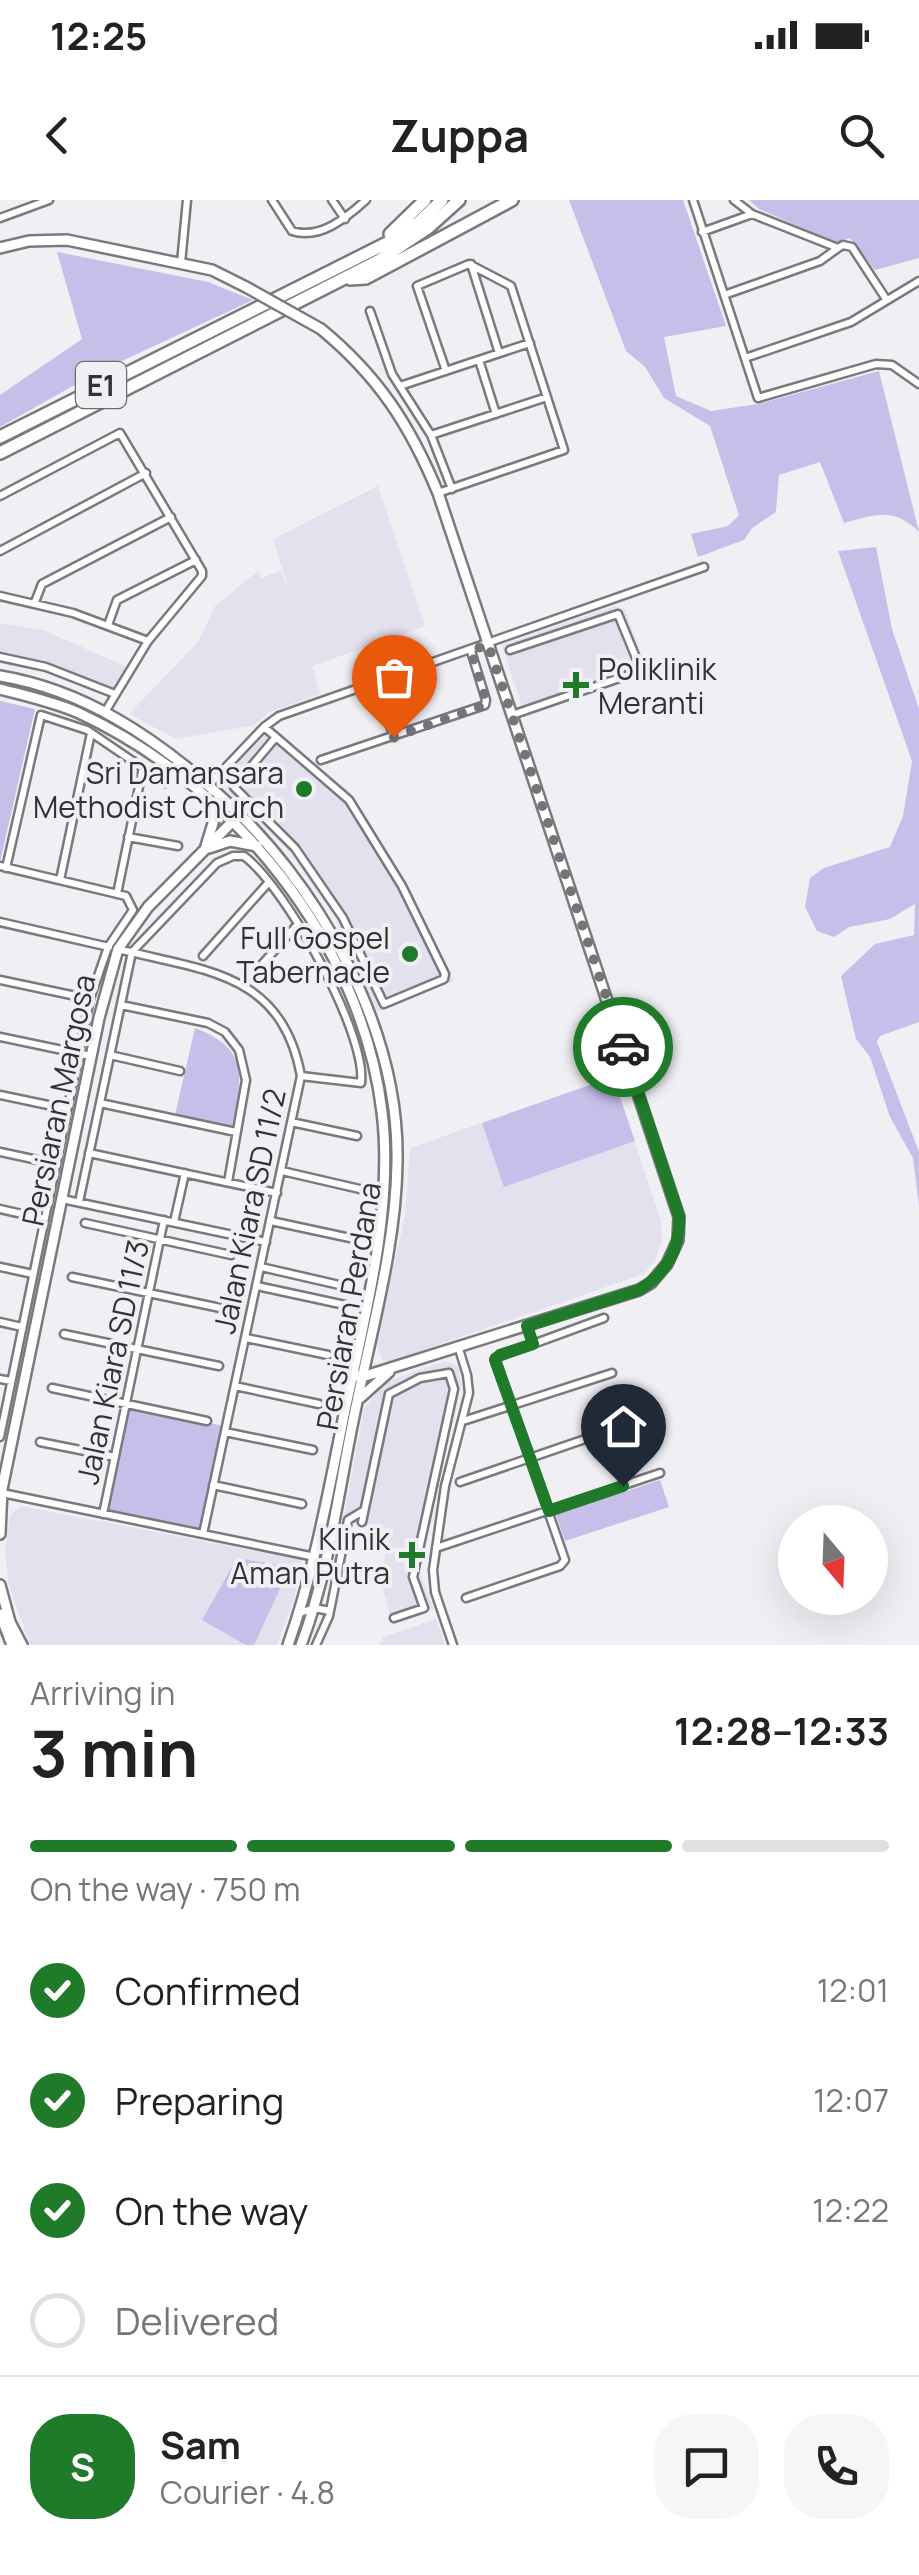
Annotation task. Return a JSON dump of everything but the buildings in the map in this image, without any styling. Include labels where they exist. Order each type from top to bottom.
[{"type":"highway","name":"E1","points":[[0,437],[363,255],[425,200]]},
{"type":"highway","points":[[363,255],[402,234],[442,200]]},
{"type":"highway","points":[[346,279],[405,245],[459,200]]},
{"type":"highway","name":"E1","points":[[0,453],[346,279],[366,278],[512,200]]},
{"type":"main road","points":[[0,248],[29,241],[67,240],[212,270],[321,329],[356,358],[388,396],[420,450],[438,493],[676,1205],[680,1229],[667,1264],[651,1283],[639,1290],[459,1349],[357,1376]]},
{"type":"main road","name":"Persiaran Perdana","points":[[0,676],[47,687],[106,712],[160,746],[212,788],[263,843],[325,926],[370,1010],[393,1107],[398,1164],[371,1342],[357,1376],[356,1405],[327,1563],[301,1645]]},
{"type":"main road","name":"Persiaran Perdana","points":[[0,688],[46,701],[100,724],[165,764],[232,822],[263,843],[315,928],[360,1013],[368,1038],[382,1109],[386,1165],[382,1214],[357,1376],[300,1613],[288,1645]]},
{"type":"main road","points":[[212,788],[232,813],[232,822]]},
{"type":"main road","points":[[204,797],[214,820],[205,849]]},
{"type":"main road","name":"Persiaran Margosa","points":[[0,1534],[2,1491],[114,948],[148,907],[232,822]]},
{"type":"main road","points":[[205,849],[230,841],[263,843]]},
{"type":"main road","points":[[371,1342],[379,1364],[400,1366]]},
{"type":"main road","points":[[356,1405],[377,1380],[400,1366]]},
{"type":"main road","points":[[0,1586],[10,1622],[22,1645]]},
{"type":"main road","points":[[0,1614],[12,1645]]},
{"type":"street","points":[[0,218],[48,200]]},
{"type":"street","points":[[181,264],[187,200]]},
{"type":"street","points":[[272,200],[284,222],[296,233],[325,228],[345,219],[366,200]]},
{"type":"street","points":[[332,200],[345,219]]},
{"type":"street","points":[[692,200],[758,398],[876,364],[892,365],[919,384]]},
{"type":"street","points":[[734,200],[752,214],[838,248]]},
{"type":"street","points":[[702,232],[752,214]]},
{"type":"street","points":[[724,296],[820,261],[843,245],[852,247],[886,299]]},
{"type":"street","points":[[438,493],[564,450],[511,286],[472,264],[462,264],[418,286],[446,371]]},
{"type":"street","points":[[472,264],[499,353]]},
{"type":"street","points":[[745,358],[851,322],[919,282]]},
{"type":"street","points":[[370,311],[392,374],[431,436],[452,488]]},
{"type":"street","points":[[400,386],[530,343]]},
{"type":"street","points":[[479,360],[496,414]]},
{"type":"street","points":[[431,436],[548,397]]},
{"type":"street","points":[[0,496],[120,433],[196,560],[202,576],[148,641],[106,712]]},
{"type":"street","points":[[0,551],[146,474]]},
{"type":"street","points":[[34,602],[42,584],[171,517]]},
{"type":"street","points":[[108,625],[117,600],[196,560]]},
{"type":"street","points":[[212,788],[264,727],[284,714],[704,567]]},
{"type":"street","points":[[0,596],[34,602],[148,641]]},
{"type":"street","points":[[510,650],[618,614],[638,670],[512,714]]},
{"type":"street","points":[[321,760],[485,705],[471,651]]},
{"type":"street","points":[[0,657],[46,667],[115,694]]},
{"type":"street","points":[[375,684],[394,737]]},
{"type":"street","points":[[0,1437],[90,999],[132,914],[132,904],[126,896],[3,867],[40,715],[92,733],[165,784]]},
{"type":"street","points":[[264,727],[349,800],[402,886],[445,974],[442,980],[370,1010]]},
{"type":"street","points":[[60,880],[92,733]]},
{"type":"street","points":[[276,737],[234,787],[295,848],[342,918],[384,1004]]},
{"type":"street","points":[[117,894],[143,767]]},
{"type":"street","points":[[128,838],[178,846]]},
{"type":"street","points":[[79,1202],[132,952],[217,863],[233,856],[244,856],[269,882],[298,924],[346,1016],[361,1083],[300,1076]]},
{"type":"street","points":[[203,956],[269,882]]},
{"type":"street","name":"Jalan Kiara SD 11/2","points":[[0,922],[223,976],[265,999],[282,1021],[297,1055],[300,1076],[282,1171],[203,1534]]},
{"type":"street","points":[[256,971],[298,924]]},
{"type":"street","points":[[0,980],[90,999]]},
{"type":"street","points":[[121,1005],[208,1022],[234,1041],[246,1074],[228,1182]]},
{"type":"street","points":[[0,1037],[91,1056]]},
{"type":"street","points":[[110,1054],[180,1071]]},
{"type":"street","points":[[0,1095],[67,1109]]},
{"type":"street","points":[[100,1103],[236,1132]]},
{"type":"street","points":[[291,1122],[357,1136]]},
{"type":"street","points":[[0,1152],[56,1164]]},
{"type":"street","points":[[89,1153],[277,1193]]},
{"type":"street","points":[[282,1171],[364,1190]]},
{"type":"street","points":[[174,1222],[184,1173]]},
{"type":"street","points":[[62,1198],[266,1242]]},
{"type":"street","points":[[0,1210],[44,1219]]},
{"type":"street","name":"Jalan Kiara SD 11/3","points":[[103,1514],[164,1220]]},
{"type":"street","points":[[271,1220],[350,1238]]},
{"type":"street","points":[[85,1223],[231,1255]]},
{"type":"street","points":[[0,1267],[33,1274]]},
{"type":"street","points":[[261,1267],[348,1287]]},
{"type":"street","points":[[72,1277],[230,1310]]},
{"type":"street","points":[[257,1286],[346,1305]]},
{"type":"street","points":[[466,1598],[565,1562],[495,1358],[604,1318]]},
{"type":"street","points":[[0,1322],[22,1327]]},
{"type":"street","points":[[527,1326],[533,1344]]},
{"type":"street","points":[[64,1334],[220,1366]]},
{"type":"street","points":[[246,1338],[328,1356]]},
{"type":"street","points":[[454,1645],[435,1592],[432,1570],[445,1486],[469,1383],[459,1349]]},
{"type":"street","points":[[362,1522],[388,1394],[420,1378],[445,1372],[452,1378],[454,1389],[413,1578],[424,1608],[394,1618]]},
{"type":"street","points":[[463,1421],[612,1374]]},
{"type":"street","points":[[0,1379],[11,1382]]},
{"type":"street","points":[[235,1386],[320,1404]]},
{"type":"street","points":[[52,1388],[207,1421]]},
{"type":"street","points":[[460,1482],[626,1425]]},
{"type":"street","points":[[225,1432],[313,1450]]},
{"type":"street","points":[[40,1442],[115,1457]]},
{"type":"street","points":[[436,1548],[660,1474]]},
{"type":"street","points":[[213,1485],[302,1504]]},
{"type":"street","points":[[432,1485],[445,1486]]},
{"type":"street","points":[[2,1491],[314,1557]]},
{"type":"street","points":[[316,1645],[330,1611],[348,1520],[364,1510]]},
{"type":"street","points":[[300,1613],[314,1608],[330,1611]]},
{"type":"shaded area","points":[[569,200],[683,200],[726,326],[664,337],[676,396],[711,411],[758,404],[879,371],[919,532],[893,516],[844,523],[820,462],[779,475],[776,512],[752,528],[744,540],[698,557],[691,534],[728,526],[739,515],[710,426],[664,398],[645,367],[626,351]]},
{"type":"shaded area","points":[[749,200],[919,200],[919,258],[875,270],[850,238],[836,243],[759,209]]},
{"type":"shaded area","points":[[57,252],[208,282],[253,300],[96,373],[0,427],[0,395],[82,339]]},
{"type":"shaded area","points":[[378,486],[425,626],[312,666],[320,694],[269,712],[255,725],[176,739],[129,714],[198,642],[215,606],[258,571],[261,578],[281,571],[290,594],[273,539]]},
{"type":"shaded area","points":[[876,547],[892,629],[919,709],[919,1022],[880,1036],[877,1042],[919,1152],[919,1206],[913,1158],[890,1117],[870,1057],[856,1039],[841,976],[875,944],[914,935],[915,904],[890,919],[849,927],[834,937],[817,931],[805,907],[810,878],[824,868],[890,847],[903,816],[912,761],[838,551]]},
{"type":"shaded area","points":[[615,606],[625,609],[647,671],[524,714],[502,645]]},
{"type":"shaded area","points":[[0,623],[43,630],[134,670],[116,698],[32,668],[0,662]]},
{"type":"shaded area","points":[[0,701],[35,709],[0,862]]},
{"type":"shaded area","points":[[273,727],[351,795],[407,885],[454,981],[378,1012],[336,919],[289,851],[222,786],[223,779]]},
{"type":"shaded area","points":[[195,1028],[213,1036],[234,1055],[239,1079],[232,1127],[175,1115]]},
{"type":"shaded area","points":[[613,1077],[661,1221],[662,1240],[655,1261],[644,1274],[388,1362],[382,1360],[376,1344],[405,1216],[410,1148]]},
{"type":"shaded area","points":[[613,1077],[635,1141],[504,1187],[482,1123]]},
{"type":"shaded area","points":[[446,1361],[458,1366],[461,1384],[419,1572],[434,1609],[392,1623],[381,1581],[390,1528],[343,1522],[364,1408],[386,1382]]},
{"type":"shaded area","points":[[128,1406],[224,1426],[202,1532],[105,1512]]},
{"type":"shaded area","points":[[660,1480],[669,1507],[565,1541],[556,1515]]},
{"type":"shaded area","points":[[21,1506],[302,1560],[295,1596],[277,1645],[30,1645],[8,1583],[5,1551],[10,1515]]},
{"type":"shaded area","points":[[237,1558],[290,1567],[254,1645],[246,1645],[202,1620]]},
{"type":"shaded area","points":[[436,1619],[445,1645],[379,1645],[383,1637]]},
{"type":"way so far","points":[[394,737],[485,705],[471,651],[488,644],[623,1047]]},
{"type":"place","name":"Poliklinik Meranti","points":[[576,685]]},
{"type":"place","name":"Sri Damansara Methodist Church","points":[[304,789]]},
{"type":"place","name":"Full Gospel Tabernacle","points":[[410,954]]},
{"type":"place","name":"Klinik Aman Putra","points":[[412,1555]]},
{"type":"route","points":[[623,1047],[679,1216],[674,1251],[651,1283],[527,1326],[533,1344],[495,1358],[549,1511],[623,1486]]}]
